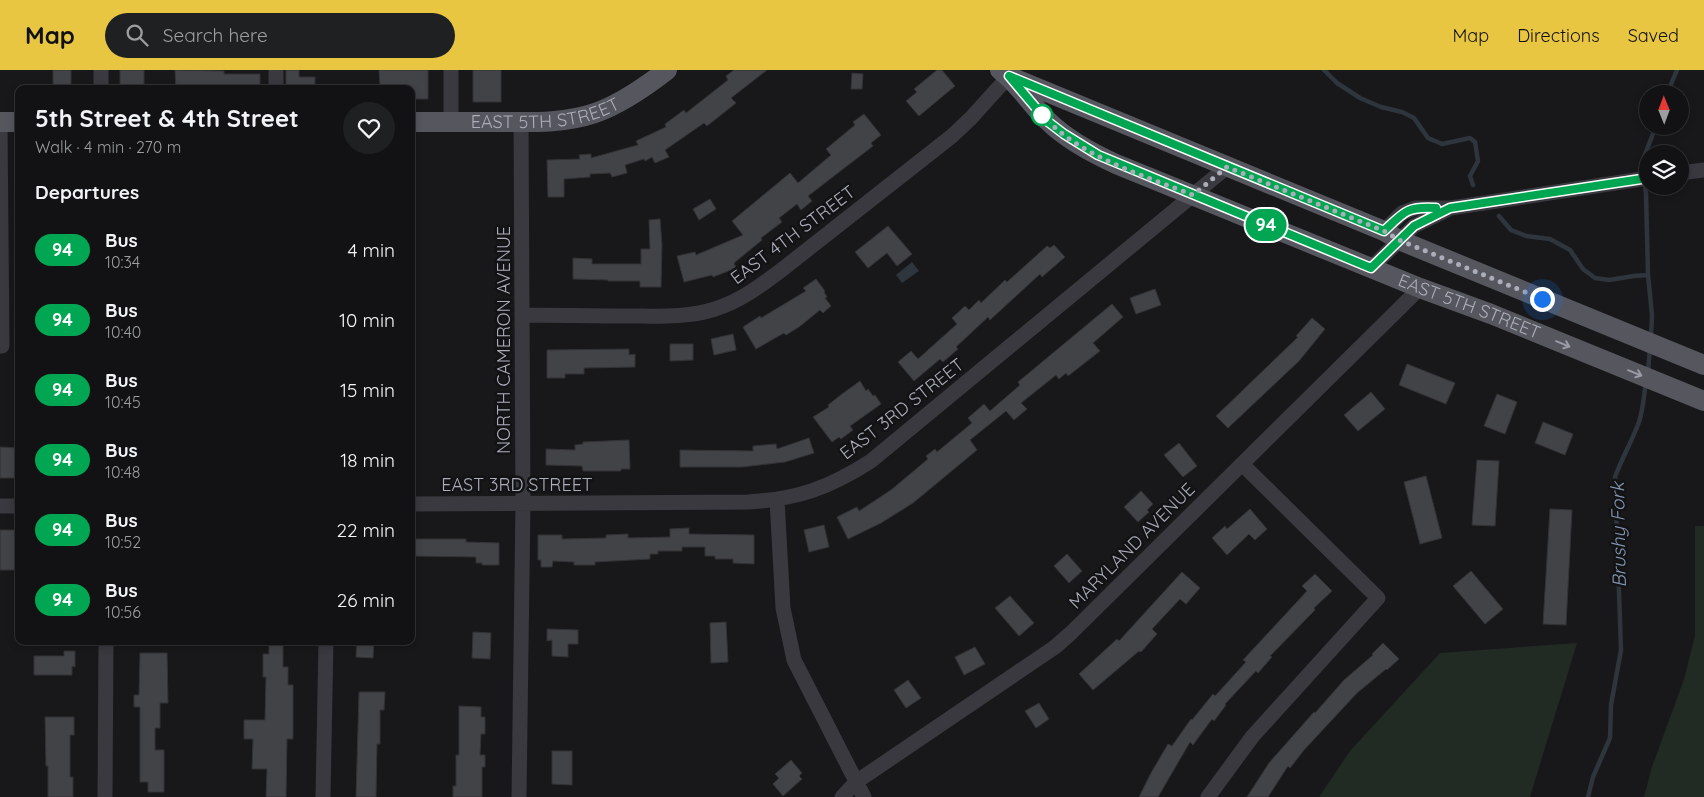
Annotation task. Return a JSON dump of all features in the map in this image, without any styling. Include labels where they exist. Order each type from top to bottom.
[{"type":"main road","name":"EAST 5TH STREET","points":[[415,122],[521,122],[561,120],[594,114],[631,96],[667,70]]},
{"type":"main road","name":"EAST 5TH STREET","points":[[1005,73],[1695,361]]},
{"type":"main road","name":"EAST 5TH STREET","points":[[1005,73],[1047,121],[1080,145],[1116,164],[1704,401]]},
{"type":"main road","points":[[0,122],[15,122]]},
{"type":"street","points":[[101,70],[102,85]]},
{"type":"street","points":[[276,70],[276,85]]},
{"type":"street","points":[[451,70],[451,122]]},
{"type":"street","name":"EAST 4TH STREET","points":[[523,315],[667,316],[693,314],[716,309],[737,300],[784,268],[952,136],[971,118],[1005,73]]},
{"type":"street","points":[[0,122],[1,346]]},
{"type":"street","name":"NORTH CAMERON AVENUE","points":[[519,797],[523,503],[521,122]]},
{"type":"street","name":"EAST 3RD STREET","points":[[415,504],[748,502],[776,500],[826,487],[871,461],[1227,167]]},
{"type":"street","points":[[1689,172],[1704,170]]},
{"type":"street","points":[[1371,268],[1392,236],[1402,214],[1410,209],[1422,207],[1450,208],[1639,179]]},
{"type":"street","name":"MARYLAND AVENUE","points":[[842,797],[856,782],[1055,647],[1071,633],[1420,288]]},
{"type":"street","points":[[1208,797],[1252,736],[1378,598],[1242,464]]},
{"type":"street","points":[[776,500],[783,608],[794,660],[864,797]]},
{"type":"street","points":[[0,506],[15,506]]},
{"type":"street","points":[[105,797],[106,645]]},
{"type":"street","points":[[323,797],[326,645]]},
{"type":"shaded area","points":[[912,262],[919,271],[902,283],[896,275]]},
{"type":"shaded area","points":[[1695,526],[1704,526],[1704,797],[1644,797],[1652,767],[1684,679],[1695,636]]},
{"type":"shaded area","points":[[1577,643],[1530,797],[1319,797],[1350,751],[1440,653]]},
{"type":"building","points":[[53,70],[71,70],[71,85],[53,85]]},
{"type":"building","points":[[120,70],[144,70],[144,85],[120,85]]},
{"type":"building","points":[[175,70],[224,71],[224,74],[260,74],[260,85],[176,85]]},
{"type":"building","points":[[286,70],[299,70],[299,77],[315,77],[315,85],[286,85]]},
{"type":"building","points":[[379,70],[428,70],[428,99],[415,99],[415,85],[380,85]]},
{"type":"building","points":[[473,70],[501,70],[501,102],[473,102]]},
{"type":"building","points":[[734,70],[767,70],[731,98],[736,103],[707,126],[704,123],[665,150],[669,157],[655,163],[652,157],[645,161],[644,159],[625,165],[627,173],[612,177],[610,173],[590,174],[590,177],[564,179],[564,197],[548,197],[547,160],[580,159],[579,155],[591,154],[591,158],[638,145],[636,141],[666,127],[665,124],[684,110],[686,113],[728,80],[726,76]]},
{"type":"building","points":[[937,70],[942,70],[955,86],[919,116],[906,101],[917,92],[914,89]]},
{"type":"building","points":[[852,73],[863,74],[862,89],[851,89]]},
{"type":"building","points":[[864,114],[881,135],[871,143],[873,146],[808,196],[812,201],[801,210],[797,204],[779,218],[782,222],[734,263],[736,268],[713,277],[712,275],[684,282],[677,256],[695,252],[696,255],[743,235],[732,221],[790,173],[798,183],[831,155],[826,149],[855,125],[853,122]]},
{"type":"building","points":[[710,199],[716,209],[699,220],[693,209]]},
{"type":"building","points":[[660,219],[662,245],[661,287],[640,287],[640,281],[573,279],[573,258],[592,259],[592,264],[641,264],[641,249],[650,249],[649,220]]},
{"type":"building","points":[[888,226],[912,254],[897,266],[887,253],[868,268],[855,252]]},
{"type":"building","points":[[1054,245],[1065,257],[1042,277],[1040,274],[990,320],[988,317],[943,362],[940,359],[914,381],[898,362],[911,351],[918,359],[957,324],[952,318],[965,306],[969,310],[979,300],[981,303],[1005,280],[1007,282],[1047,246],[1050,248]]},
{"type":"building","points":[[816,279],[825,291],[827,297],[825,298],[831,306],[823,313],[820,310],[786,335],[784,333],[756,349],[743,327],[806,291],[803,288]]},
{"type":"building","points":[[1155,289],[1161,305],[1136,314],[1130,298]]},
{"type":"building","points":[[1112,304],[1123,317],[1093,343],[1100,351],[1068,376],[1066,373],[1059,379],[1056,375],[1021,403],[1027,409],[1014,420],[1006,411],[970,440],[977,450],[913,503],[881,523],[848,539],[837,517],[857,507],[859,511],[891,490],[928,459],[926,456],[935,449],[937,452],[972,423],[968,418],[984,404],[990,411],[1020,385],[1018,382]]},
{"type":"building","points":[[1312,318],[1325,329],[1299,361],[1228,428],[1216,416],[1298,337],[1296,336]]},
{"type":"building","points":[[733,334],[736,350],[714,355],[711,339]]},
{"type":"building","points":[[670,344],[693,344],[693,360],[670,361]]},
{"type":"building","points":[[629,349],[629,355],[635,354],[635,367],[584,368],[584,374],[565,374],[565,378],[547,378],[547,350]]},
{"type":"building","points":[[1407,364],[1455,383],[1446,404],[1399,385]]},
{"type":"building","points":[[860,381],[866,391],[868,389],[873,396],[875,395],[881,404],[850,426],[853,430],[841,439],[839,437],[832,442],[813,417],[829,407],[828,405]]},
{"type":"building","points":[[1371,392],[1385,409],[1358,431],[1344,415]]},
{"type":"building","points":[[1497,394],[1517,402],[1505,434],[1484,426]]},
{"type":"building","points":[[1543,422],[1573,434],[1565,455],[1535,443]]},
{"type":"building","points":[[809,438],[814,453],[785,462],[742,467],[680,467],[680,450],[753,451],[753,446],[776,444],[777,449]]},
{"type":"building","points":[[629,440],[630,469],[621,469],[621,471],[583,471],[582,466],[546,465],[546,449],[575,450],[575,445],[583,444],[583,442]]},
{"type":"building","points":[[1179,443],[1197,466],[1183,477],[1164,455]]},
{"type":"building","points":[[0,447],[15,448],[15,478],[0,478]]},
{"type":"building","points":[[1477,460],[1499,461],[1495,526],[1472,525]]},
{"type":"building","points":[[1426,476],[1442,538],[1420,544],[1404,482]]},
{"type":"building","points":[[1141,491],[1153,504],[1147,510],[1149,512],[1138,522],[1124,507]]},
{"type":"building","points":[[1250,509],[1267,529],[1255,540],[1249,534],[1227,555],[1212,538],[1225,526],[1227,529]]},
{"type":"building","points":[[1550,509],[1572,510],[1566,625],[1543,624]]},
{"type":"building","points":[[824,525],[829,547],[809,552],[804,530]]},
{"type":"building","points":[[689,528],[689,534],[754,535],[754,564],[733,563],[733,559],[715,559],[715,556],[705,556],[705,547],[682,547],[682,551],[658,551],[658,554],[650,554],[650,559],[595,562],[595,565],[574,565],[574,562],[553,561],[552,567],[541,567],[541,560],[538,560],[538,535],[562,535],[562,539],[606,538],[606,535],[628,534],[628,538],[670,537],[670,529]]},
{"type":"building","points":[[0,530],[15,530],[15,570],[0,570]]},
{"type":"building","points":[[415,539],[466,539],[466,542],[499,543],[499,565],[476,563],[476,557],[415,556]]},
{"type":"building","points":[[1067,554],[1082,571],[1069,583],[1054,566]]},
{"type":"building","points":[[1471,571],[1503,609],[1485,624],[1453,586]]},
{"type":"building","points":[[1182,572],[1200,588],[1186,604],[1180,599],[1152,629],[1157,634],[1141,652],[1139,651],[1093,690],[1079,674],[1117,639],[1119,641]]},
{"type":"building","points":[[1315,574],[1332,591],[1270,656],[1272,657],[1258,673],[1256,671],[1225,704],[1214,721],[1212,719],[1193,745],[1190,742],[1158,797],[1139,797],[1168,744],[1172,746],[1191,719],[1213,694],[1215,696],[1246,662],[1243,660],[1307,591],[1302,586]]},
{"type":"building","points":[[1010,596],[1034,623],[1019,636],[995,608]]},
{"type":"building","points":[[726,622],[728,662],[711,663],[710,623]]},
{"type":"building","points":[[547,629],[578,630],[578,644],[568,644],[568,657],[552,656],[552,640],[547,641]]},
{"type":"building","points":[[473,632],[491,633],[490,659],[472,658]]},
{"type":"building","points":[[1383,643],[1399,659],[1357,693],[1304,750],[1290,768],[1288,766],[1268,797],[1247,797],[1269,763],[1314,712]]},
{"type":"building","points":[[269,645],[283,645],[283,667],[288,667],[288,685],[293,685],[293,739],[287,739],[286,797],[266,797],[267,769],[252,769],[253,739],[244,739],[244,720],[265,720],[266,677],[263,677],[263,654],[269,654]]},
{"type":"building","points":[[357,645],[374,645],[373,658],[356,657]]},
{"type":"building","points":[[975,647],[985,664],[964,675],[955,657]]},
{"type":"building","points":[[64,651],[75,651],[75,667],[72,666],[72,675],[34,675],[34,656],[64,656]]},
{"type":"building","points":[[140,653],[167,653],[168,703],[160,703],[160,728],[155,728],[155,750],[164,750],[164,792],[148,792],[148,782],[140,782],[140,707],[134,707],[134,695],[139,695]]},
{"type":"building","points":[[908,680],[921,698],[906,708],[894,690]]},
{"type":"building","points":[[359,692],[385,692],[384,710],[380,710],[380,744],[377,744],[376,797],[356,797]]},
{"type":"building","points":[[1039,703],[1049,719],[1036,728],[1025,711]]},
{"type":"building","points":[[459,706],[481,707],[481,717],[485,717],[485,734],[481,734],[480,755],[485,755],[485,767],[482,767],[482,797],[453,797],[453,786],[456,786],[456,755],[459,755]]},
{"type":"building","points":[[45,717],[74,717],[74,735],[70,735],[70,777],[73,777],[73,797],[48,797]]},
{"type":"building","points":[[552,751],[572,751],[572,785],[552,784]]},
{"type":"building","points":[[791,760],[802,773],[799,776],[802,779],[783,796],[773,784],[779,778],[775,774]]},
{"type":"waterway","points":[[1324,70],[1337,83],[1360,98],[1414,118],[1428,138],[1442,144],[1470,138],[1475,142],[1478,161],[1470,176],[1473,185]]},
{"type":"waterway","name":"Brushy Fork","points":[[1671,85],[1677,70]]},
{"type":"waterway","name":"Brushy Fork","points":[[1651,337],[1652,315],[1648,275],[1646,194],[1642,162],[1652,135]]},
{"type":"waterway","points":[[1499,216],[1511,230],[1526,236],[1550,239],[1570,250],[1583,269],[1595,278],[1609,280],[1648,275]]},
{"type":"waterway","name":"Brushy Fork","points":[[1648,372],[1650,348]]},
{"type":"waterway","name":"Brushy Fork","points":[[1588,797],[1593,777],[1610,738],[1611,705],[1621,650],[1615,477],[1639,422],[1646,382]]},
{"type":"bus line","name":"94","points":[[1436,208],[1422,207],[1406,211],[1384,231],[1009,76],[1047,121],[1080,145],[1098,155],[1371,268],[1414,226],[1450,208],[1639,179]]},
{"type":"route","points":[[1042,115],[1064,134],[1098,155],[1193,195],[1227,167],[1384,231],[1399,240],[1542,299]]}]
